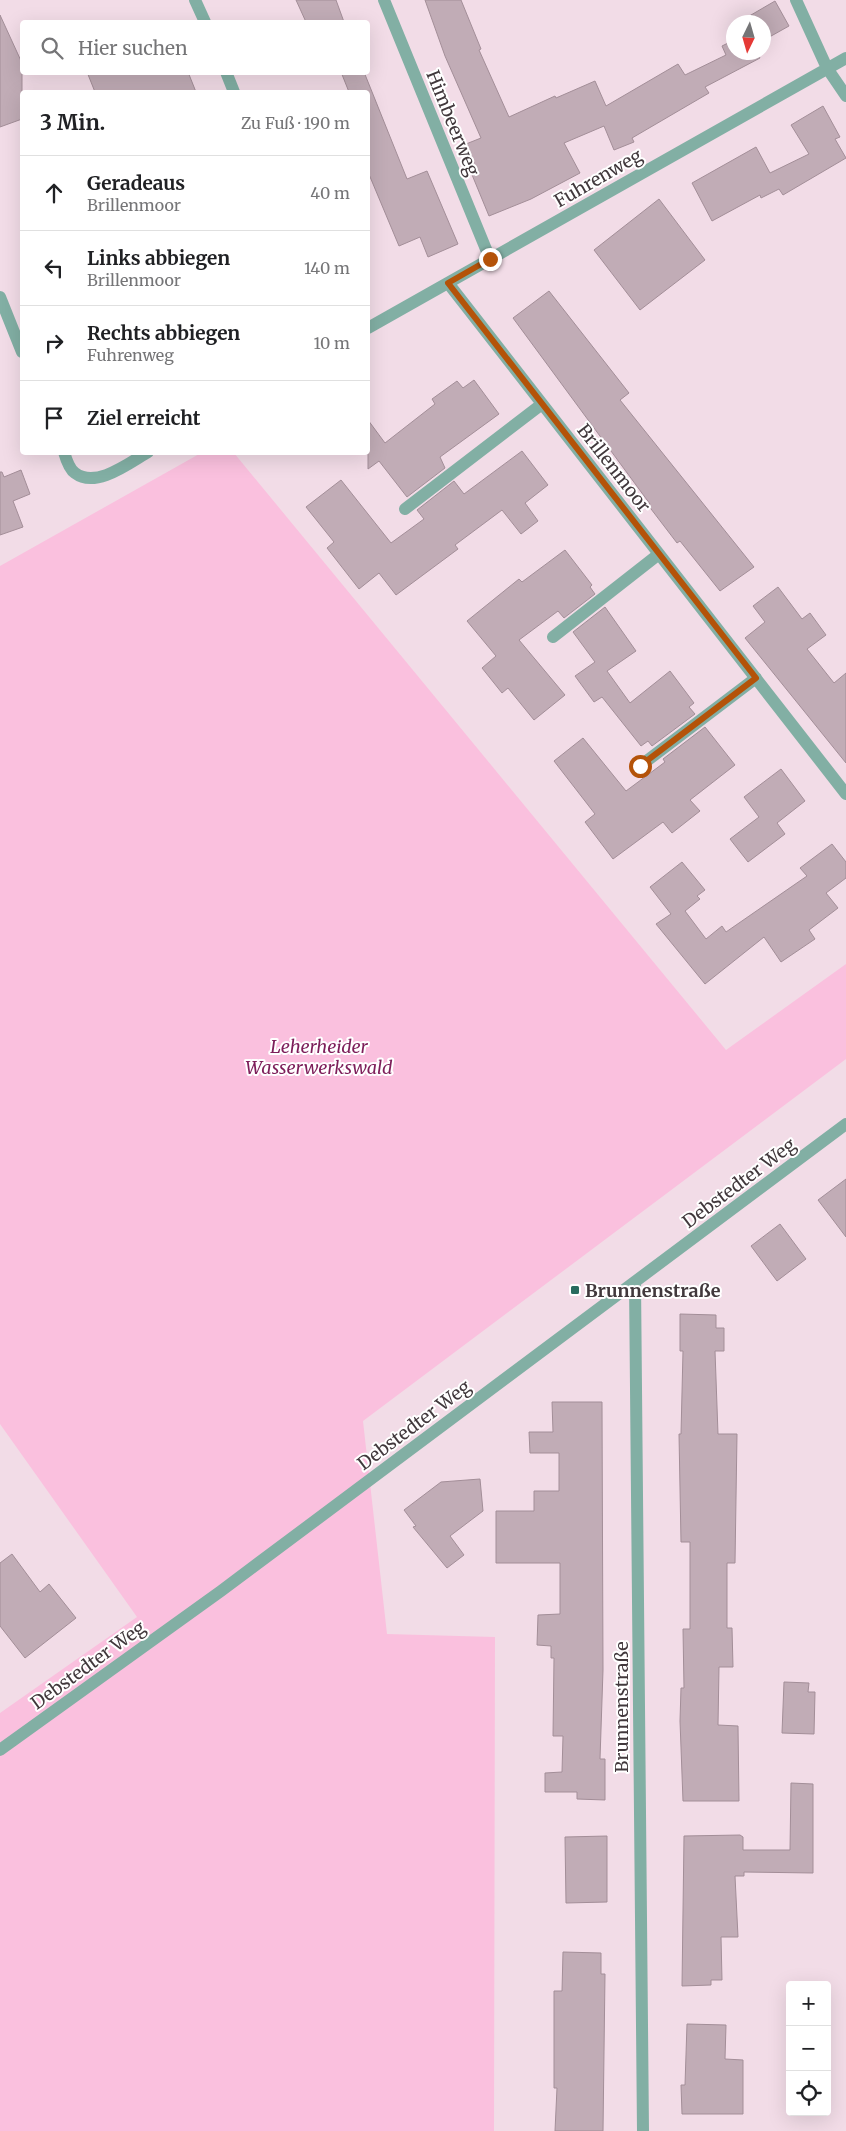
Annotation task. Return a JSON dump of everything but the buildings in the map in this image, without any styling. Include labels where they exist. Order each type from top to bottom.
[{"type":"street","points":[[195,0],[203,20]]},
{"type":"street","name":"Himbeerweg","points":[[384,0],[490,259]]},
{"type":"street","points":[[796,0],[827,68],[846,96]]},
{"type":"street","name":"Fuhrenweg","points":[[370,327],[846,58]]},
{"type":"street","points":[[227,75],[233,90]]},
{"type":"street","name":"Brillenmoor","points":[[448,283],[846,794]]},
{"type":"street","points":[[0,297],[20,347]]},
{"type":"street","points":[[405,509],[542,404]]},
{"type":"street","points":[[65,455],[71,470],[87,478],[109,474],[143,455]]},
{"type":"street","points":[[553,637],[659,554]]},
{"type":"street","points":[[640,766],[756,678]]},
{"type":"street","name":"Debstedter Weg","points":[[0,1750],[221,1591],[846,1124]]},
{"type":"street","name":"Brunnenstraße","points":[[635,1282],[643,2131]]},
{"type":"green space","name":"Leherheider Wasserwerkswald","points":[[197,455],[236,455],[726,1050],[846,964],[846,1059],[363,1421],[387,1634],[495,1637],[494,2131],[0,2131],[0,1713],[137,1617],[0,1424],[0,566]]},
{"type":"place","name":"Brunnenstraße","points":[[575,1290]]},
{"type":"route","points":[[490,259],[448,283],[756,678],[640,766]]}]
